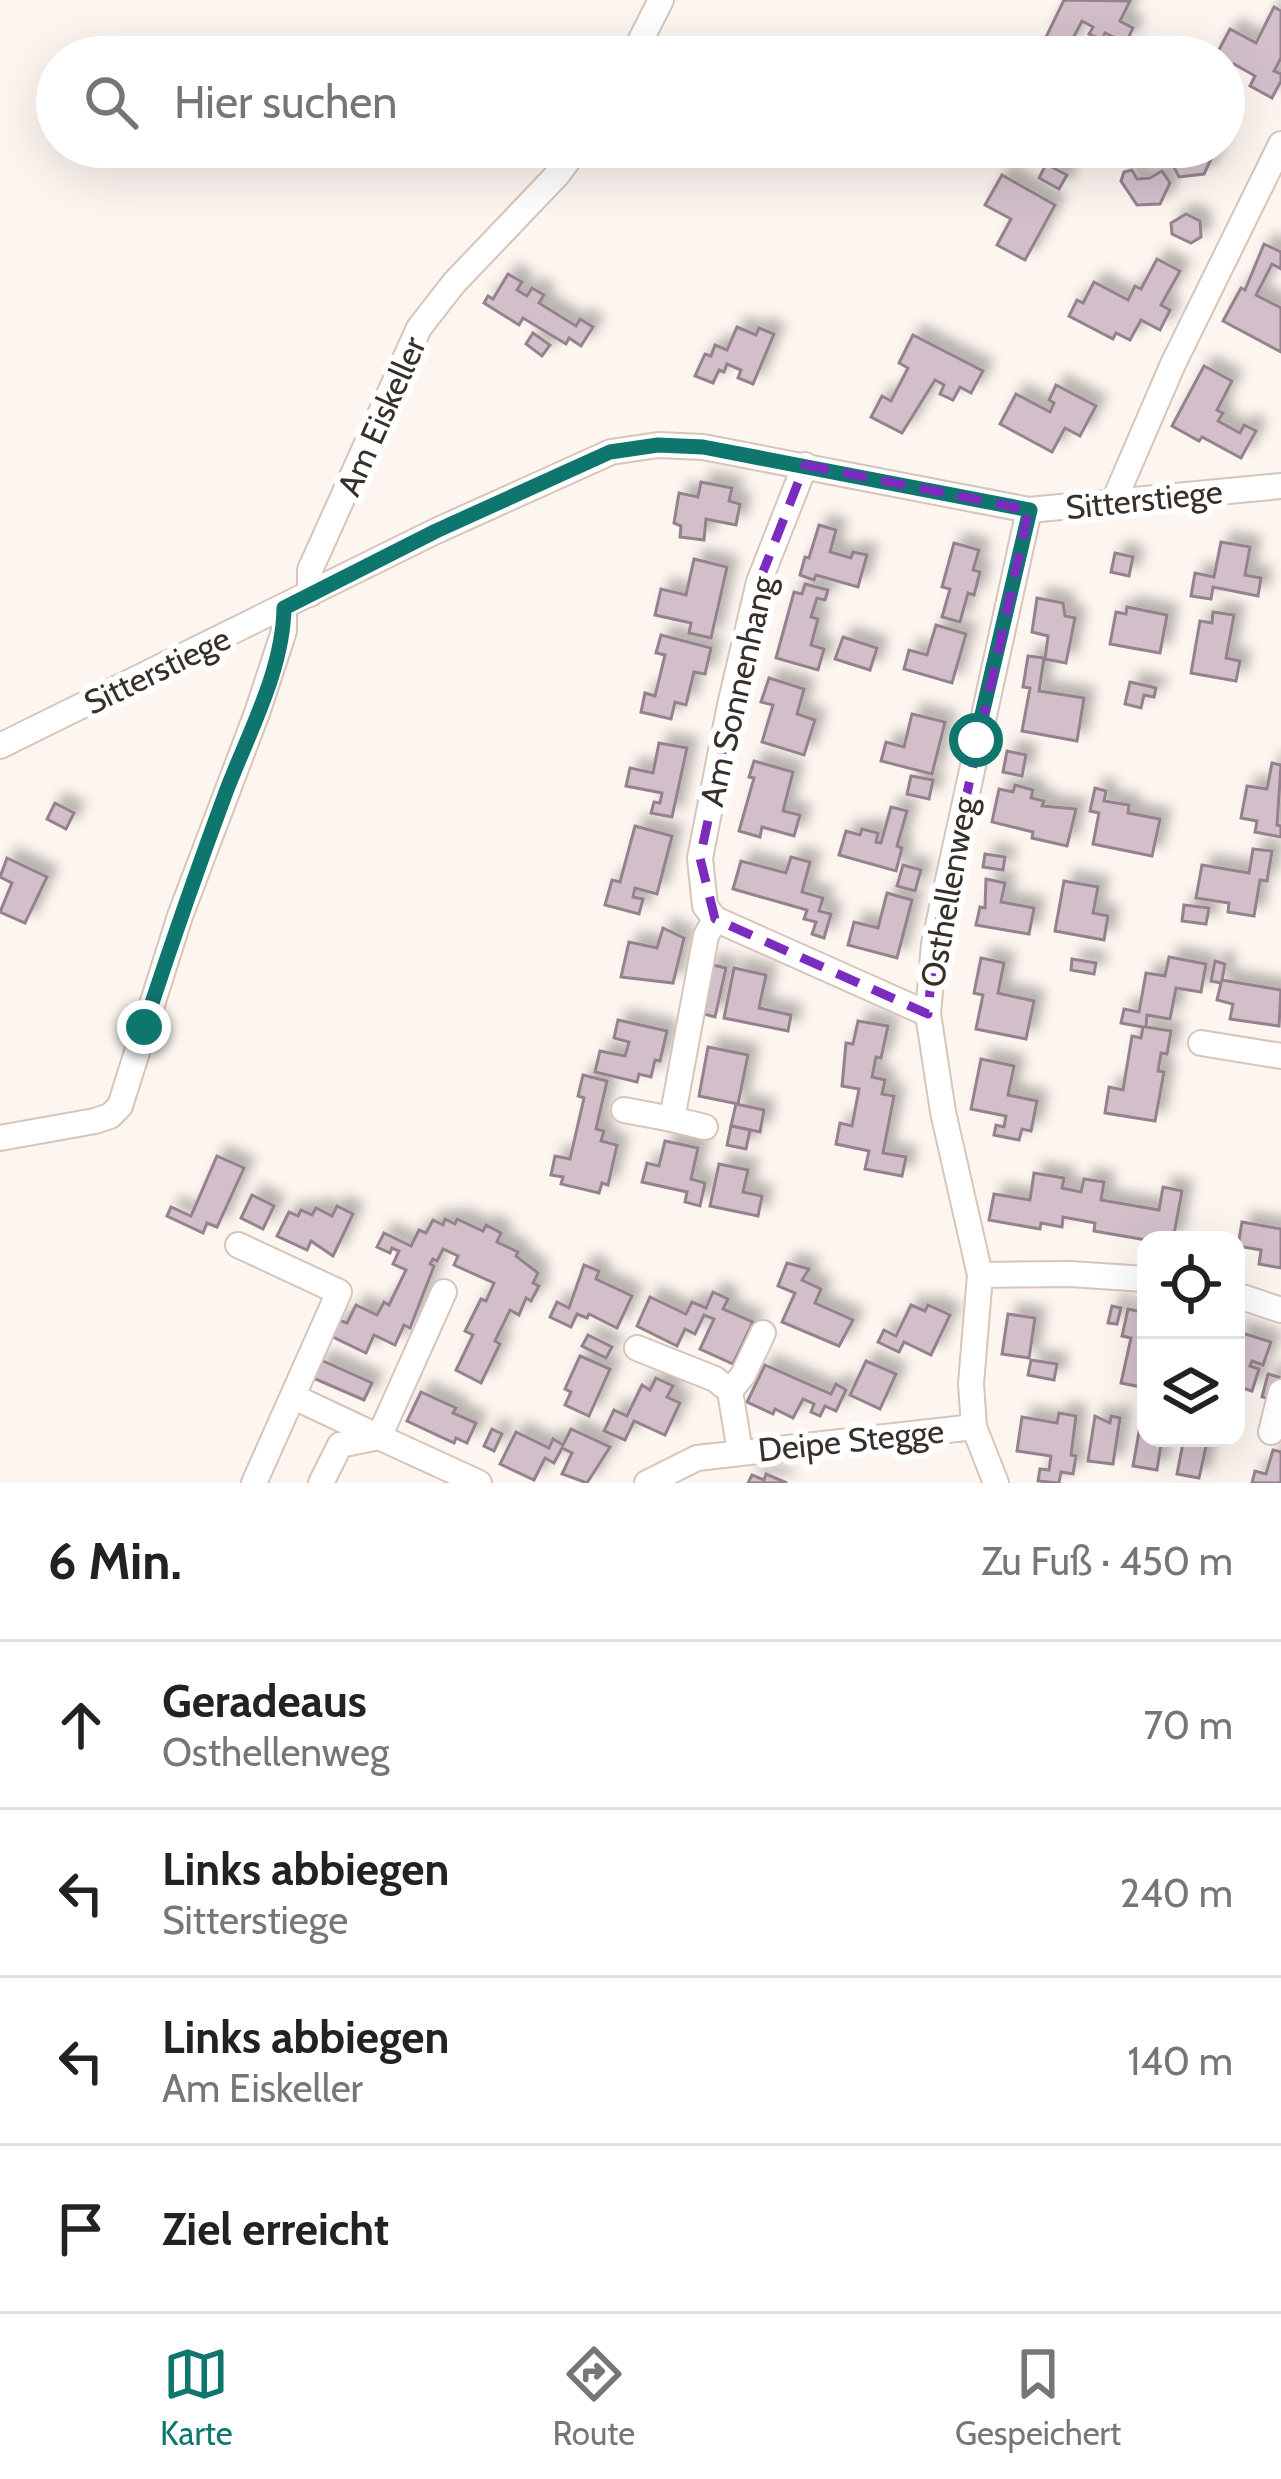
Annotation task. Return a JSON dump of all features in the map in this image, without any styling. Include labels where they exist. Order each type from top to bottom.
[{"type":"street","points":[[643,36],[661,0]]},
{"type":"street","points":[[1113,503],[1173,364],[1281,144]]},
{"type":"street","name":"Am Eiskeller","points":[[310,594],[310,571],[419,328],[454,283],[563,168]]},
{"type":"street","name":"Sitterstiege","points":[[0,746],[610,452],[658,445],[703,447],[1030,510],[1281,486]]},
{"type":"street","name":"Am Sonnenhang","points":[[715,919],[705,906],[700,858],[730,705],[759,582],[805,465]]},
{"type":"street","name":"Osthellenweg","points":[[974,1427],[970,1384],[980,1275],[943,1112],[928,1014],[934,944],[1030,510]]},
{"type":"street","points":[[0,1138],[110,1116],[120,1106],[180,916],[257,713],[284,631],[284,608]]},
{"type":"street","points":[[672,1119],[706,936],[715,919],[928,1014]]},
{"type":"street","points":[[1201,1043],[1281,1056]]},
{"type":"street","points":[[624,1110],[705,1126]]},
{"type":"street","points":[[238,1245],[339,1292],[254,1483]]},
{"type":"street","points":[[980,1275],[1137,1279]]},
{"type":"street","points":[[379,1437],[444,1292]]},
{"type":"street","points":[[1245,1298],[1281,1310]]},
{"type":"street","name":"Deipe Stegge","points":[[730,1390],[743,1375],[763,1333]]},
{"type":"street","name":"Deipe Stegge","points":[[637,1348],[715,1379],[730,1390],[740,1452]]},
{"type":"street","points":[[1271,1432],[1281,1392]]},
{"type":"street","points":[[294,1396],[479,1483]]},
{"type":"street","name":"Deipe Stegge","points":[[647,1483],[697,1458],[974,1427],[996,1483]]},
{"type":"street","points":[[321,1483],[340,1444],[379,1437]]},
{"type":"highlighted area","points":[[805,465],[1029,510],[934,944],[928,1014],[715,919],[700,858],[759,582]]},
{"type":"building","points":[[1064,0],[1130,1],[1120,21],[1133,28],[1129,36],[1093,36],[1089,34],[1093,27],[1082,21],[1074,36],[1046,36]]},
{"type":"building","points":[[1274,7],[1281,11],[1281,58],[1274,71],[1281,74],[1281,81],[1272,98],[1250,86],[1255,76],[1245,70],[1245,37],[1256,43]]},
{"type":"building","points":[[1044,168],[1067,175],[1059,189],[1039,178]]},
{"type":"building","points":[[1174,168],[1207,168],[1204,174],[1179,177]]},
{"type":"building","points":[[1132,170],[1137,179],[1162,171],[1170,183],[1160,204],[1137,205],[1121,181],[1124,172]]},
{"type":"building","points":[[1002,175],[1055,205],[1025,260],[997,245],[1011,219],[985,205]]},
{"type":"building","points":[[1186,214],[1200,221],[1201,237],[1191,243],[1172,234],[1171,223]]},
{"type":"building","points":[[1264,244],[1281,252],[1281,269],[1272,264],[1256,295],[1281,308],[1281,352],[1223,321],[1241,288],[1245,290]]},
{"type":"building","points":[[1157,259],[1180,271],[1161,305],[1170,310],[1160,330],[1141,320],[1130,340],[1116,333],[1113,339],[1069,316],[1094,282],[1128,300],[1135,286],[1141,289]]},
{"type":"building","points":[[508,274],[522,282],[517,290],[527,296],[532,288],[544,295],[539,303],[576,326],[580,319],[593,327],[581,346],[569,338],[566,344],[523,318],[519,325],[484,303],[488,296],[493,299]]},
{"type":"building","points":[[737,327],[756,335],[759,328],[774,334],[753,384],[738,378],[741,370],[727,364],[713,383],[695,376],[715,345],[727,350]]},
{"type":"building","points":[[533,333],[550,345],[542,356],[526,344]]},
{"type":"building","points":[[913,335],[983,371],[971,393],[960,387],[953,400],[940,394],[944,385],[935,380],[902,433],[871,417],[882,396],[891,401],[908,368],[899,363]]},
{"type":"building","points":[[1204,366],[1232,381],[1217,410],[1223,413],[1218,421],[1240,433],[1244,425],[1256,431],[1241,458],[1172,426]]},
{"type":"building","points":[[1056,385],[1096,406],[1080,436],[1065,428],[1052,452],[1000,424],[1016,394],[1050,412]]},
{"type":"building","points":[[701,482],[732,488],[729,501],[740,504],[736,525],[706,519],[704,540],[680,537],[681,526],[674,523],[679,493],[698,497]]},
{"type":"building","points":[[819,525],[836,530],[830,552],[851,558],[853,552],[867,555],[858,587],[800,575]]},
{"type":"building","points":[[1221,542],[1250,547],[1245,575],[1261,578],[1258,596],[1213,587],[1211,599],[1191,596],[1195,573],[1214,577]]},
{"type":"building","points":[[954,543],[979,550],[973,570],[980,572],[974,595],[968,593],[960,622],[942,617],[950,589],[942,587]]},
{"type":"building","points":[[1115,553],[1133,557],[1129,576],[1111,572]]},
{"type":"building","points":[[694,559],[727,567],[711,638],[689,633],[691,623],[655,615],[661,589],[686,595]]},
{"type":"building","points":[[805,584],[828,590],[825,600],[817,598],[811,617],[818,619],[811,645],[824,649],[818,670],[776,658],[794,592],[802,594]]},
{"type":"building","points":[[1037,598],[1063,603],[1065,616],[1075,618],[1066,663],[1045,659],[1048,636],[1032,632]]},
{"type":"building","points":[[1127,607],[1167,615],[1160,653],[1110,644],[1116,612],[1126,614]]},
{"type":"building","points":[[1213,612],[1234,615],[1226,658],[1240,661],[1236,681],[1191,673],[1200,621],[1212,623]]},
{"type":"building","points":[[936,625],[966,634],[952,683],[904,669],[909,650],[927,655]]},
{"type":"building","points":[[661,635],[711,648],[705,674],[694,672],[686,705],[675,702],[671,719],[641,712],[645,693],[655,696],[665,655],[656,653]]},
{"type":"building","points":[[843,637],[877,648],[870,670],[835,659]]},
{"type":"building","points":[[1028,656],[1044,658],[1039,691],[1084,698],[1077,741],[1022,731],[1030,688],[1023,687]]},
{"type":"building","points":[[769,678],[804,689],[797,714],[815,720],[804,755],[762,742],[773,705],[761,702]]},
{"type":"building","points":[[1130,682],[1156,688],[1154,697],[1144,695],[1141,708],[1125,704]]},
{"type":"building","points":[[912,714],[945,722],[932,774],[881,761],[886,742],[904,747]]},
{"type":"building","points":[[659,743],[687,748],[672,817],[651,813],[662,793],[626,786],[630,768],[653,773]]},
{"type":"building","points":[[1007,751],[1026,755],[1022,776],[1003,772]]},
{"type":"building","points":[[754,761],[793,772],[783,811],[800,815],[794,836],[762,827],[760,837],[739,831]]},
{"type":"building","points":[[1272,763],[1281,765],[1277,825],[1281,837],[1255,832],[1257,821],[1241,818],[1247,786],[1267,789]]},
{"type":"building","points":[[911,776],[933,780],[929,799],[907,794]]},
{"type":"building","points":[[1015,785],[1033,790],[1031,798],[1044,801],[1042,806],[1076,809],[1067,846],[992,822],[999,789],[1013,792]]},
{"type":"building","points":[[1095,788],[1106,791],[1104,801],[1129,805],[1128,813],[1160,819],[1152,856],[1093,844],[1099,813],[1090,811]]},
{"type":"building","points":[[55,803],[74,813],[66,829],[47,819]]},
{"type":"building","points":[[891,807],[907,811],[896,871],[839,855],[846,831],[878,833],[876,842],[881,843]]},
{"type":"building","points":[[635,826],[672,836],[657,894],[635,888],[633,897],[643,899],[639,914],[605,905],[612,880],[620,882]]},
{"type":"building","points":[[1253,849],[1272,851],[1267,881],[1260,880],[1254,916],[1228,912],[1229,903],[1196,898],[1202,865],[1249,873]]},
{"type":"building","points":[[985,854],[1005,857],[1003,870],[983,867]]},
{"type":"building","points":[[791,857],[810,862],[802,892],[823,898],[819,911],[831,914],[824,938],[812,934],[816,922],[804,919],[807,910],[733,889],[741,861],[786,873]]},
{"type":"building","points":[[7,858],[47,877],[25,923],[0,912],[12,883],[0,877]]},
{"type":"building","points":[[903,865],[921,870],[915,891],[897,886]]},
{"type":"building","points":[[986,879],[1005,883],[1001,902],[1034,908],[1029,934],[976,925],[980,907],[985,908]]},
{"type":"building","points":[[1064,881],[1098,887],[1093,913],[1108,916],[1104,940],[1055,931]]},
{"type":"building","points":[[887,893],[912,900],[897,958],[848,945],[854,922],[878,928]]},
{"type":"building","points":[[1184,905],[1209,908],[1206,924],[1182,921]]},
{"type":"building","points":[[663,928],[684,938],[673,983],[621,977],[629,942],[657,948]]},
{"type":"building","points":[[1169,957],[1206,964],[1201,992],[1176,988],[1170,1019],[1147,1015],[1146,1027],[1171,1031],[1167,1054],[1161,1053],[1158,1071],[1164,1072],[1155,1121],[1105,1113],[1109,1087],[1123,1090],[1132,1036],[1141,1038],[1143,1027],[1121,1023],[1124,1009],[1139,1012],[1146,973],[1165,976]]},
{"type":"building","points":[[981,958],[1004,963],[998,993],[1034,1001],[1026,1039],[976,1029],[983,995],[974,993]]},
{"type":"building","points":[[1072,959],[1096,963],[1094,974],[1071,970]]},
{"type":"building","points":[[1215,961],[1225,964],[1222,980],[1281,990],[1279,1026],[1230,1019],[1233,1004],[1217,1000],[1221,983],[1211,981]]},
{"type":"building","points":[[708,964],[726,968],[715,1017],[696,1012]]},
{"type":"building","points":[[734,968],[766,975],[759,1008],[791,1015],[788,1031],[724,1018]]},
{"type":"building","points":[[618,1020],[667,1031],[651,1077],[639,1074],[637,1082],[595,1072],[600,1051],[625,1056],[629,1042],[614,1038]]},
{"type":"building","points":[[858,1021],[888,1026],[872,1077],[885,1080],[882,1094],[894,1096],[883,1153],[906,1157],[902,1176],[865,1169],[869,1151],[836,1144],[840,1123],[852,1126],[859,1089],[842,1086],[846,1043],[853,1044]]},
{"type":"building","points":[[708,1047],[748,1055],[738,1104],[699,1096]]},
{"type":"building","points":[[981,1059],[1014,1066],[1008,1095],[1037,1101],[1031,1131],[1022,1129],[1019,1140],[994,1135],[996,1125],[1004,1127],[1006,1116],[971,1109]]},
{"type":"building","points":[[583,1075],[607,1081],[596,1129],[604,1131],[601,1141],[617,1145],[608,1185],[602,1183],[599,1193],[561,1184],[563,1177],[551,1175],[555,1156],[570,1159],[584,1098],[578,1096]]},
{"type":"building","points":[[736,1104],[764,1110],[760,1132],[731,1126]]},
{"type":"building","points":[[731,1126],[750,1130],[746,1149],[727,1145]]},
{"type":"building","points":[[665,1141],[698,1148],[691,1179],[705,1183],[700,1206],[685,1202],[687,1192],[642,1182],[647,1163],[659,1166]]},
{"type":"building","points":[[217,1156],[244,1168],[217,1227],[207,1223],[203,1233],[167,1216],[171,1207],[191,1216]]},
{"type":"building","points":[[719,1164],[748,1170],[743,1192],[762,1196],[758,1216],[710,1206]]},
{"type":"building","points":[[1034,1173],[1064,1178],[1062,1188],[1081,1192],[1084,1179],[1104,1182],[1101,1200],[1159,1210],[1163,1187],[1182,1191],[1175,1231],[1137,1231],[1137,1238],[1094,1231],[1095,1223],[1063,1217],[1062,1227],[1041,1223],[1040,1229],[989,1220],[994,1194],[1030,1200]]},
{"type":"building","points":[[252,1195],[274,1206],[263,1229],[241,1218]]},
{"type":"building","points":[[337,1206],[353,1214],[333,1256],[311,1241],[307,1250],[277,1236],[289,1212],[312,1215],[316,1208],[332,1216]]},
{"type":"building","points":[[445,1219],[455,1224],[457,1219],[483,1231],[486,1225],[501,1233],[497,1242],[518,1252],[516,1256],[538,1273],[533,1283],[539,1286],[531,1301],[526,1298],[519,1315],[510,1310],[481,1383],[456,1370],[473,1335],[465,1331],[494,1283],[454,1265],[458,1256],[443,1249],[430,1264],[434,1266],[410,1328],[404,1325],[395,1345],[374,1335],[366,1353],[331,1336],[339,1320],[347,1323],[356,1305],[377,1315],[384,1302],[389,1305],[406,1270],[393,1264],[399,1251],[377,1247],[384,1233],[411,1246],[419,1230],[426,1233],[433,1220],[443,1225]]},
{"type":"building","points":[[1242,1222],[1281,1229],[1281,1268],[1259,1264],[1261,1250],[1245,1247],[1245,1231],[1240,1231]]},
{"type":"building","points":[[787,1263],[809,1269],[802,1280],[821,1289],[815,1303],[853,1320],[839,1346],[782,1322],[795,1293],[778,1286]]},
{"type":"building","points":[[584,1265],[599,1271],[596,1279],[632,1296],[617,1328],[589,1314],[587,1318],[577,1314],[571,1327],[550,1317],[557,1302],[569,1308]]},
{"type":"building","points":[[713,1292],[728,1299],[723,1309],[753,1322],[733,1364],[700,1349],[714,1319],[704,1315],[695,1334],[685,1329],[677,1346],[637,1326],[650,1297],[686,1314],[692,1302],[706,1308]]},
{"type":"building","points":[[911,1305],[925,1311],[928,1305],[950,1315],[931,1355],[904,1342],[899,1352],[878,1342],[884,1330],[896,1336]]},
{"type":"building","points":[[1112,1306],[1121,1308],[1117,1324],[1108,1323]]},
{"type":"building","points":[[1128,1309],[1137,1311],[1137,1386],[1121,1383],[1131,1338],[1122,1336]]},
{"type":"building","points":[[1008,1314],[1035,1318],[1029,1358],[1002,1354]]},
{"type":"building","points":[[1245,1334],[1271,1342],[1263,1365],[1252,1361],[1250,1366],[1259,1369],[1252,1391],[1245,1389]]},
{"type":"building","points":[[588,1335],[612,1347],[606,1358],[582,1346]]},
{"type":"building","points":[[580,1356],[610,1369],[589,1416],[565,1405],[571,1392],[565,1389]]},
{"type":"building","points":[[321,1360],[372,1383],[364,1400],[313,1378]]},
{"type":"building","points":[[1031,1360],[1057,1364],[1054,1380],[1028,1375]]},
{"type":"building","points":[[866,1361],[896,1374],[880,1409],[850,1395]]},
{"type":"building","points":[[765,1365],[831,1394],[836,1384],[846,1390],[836,1411],[825,1406],[820,1416],[811,1412],[814,1404],[803,1399],[793,1418],[775,1409],[773,1414],[747,1402]]},
{"type":"building","points":[[1268,1374],[1279,1377],[1274,1400],[1262,1397]]},
{"type":"building","points":[[656,1378],[673,1386],[667,1397],[680,1403],[665,1435],[634,1421],[625,1440],[604,1431],[614,1410],[627,1416],[642,1385],[650,1390]]},
{"type":"building","points":[[421,1392],[476,1423],[467,1443],[456,1438],[454,1443],[407,1421]]},
{"type":"building","points":[[1059,1413],[1076,1416],[1073,1474],[1061,1472],[1059,1483],[1038,1481],[1040,1469],[1049,1470],[1051,1456],[1017,1451],[1022,1417],[1057,1423]]},
{"type":"building","points":[[1095,1416],[1110,1423],[1111,1416],[1120,1418],[1113,1464],[1088,1461]]},
{"type":"building","points":[[492,1429],[502,1434],[494,1451],[484,1446]]},
{"type":"building","points":[[571,1429],[610,1447],[587,1483],[562,1474],[572,1453],[562,1448],[554,1463],[545,1458],[534,1480],[500,1464],[516,1432],[549,1448],[553,1439],[563,1445]]},
{"type":"building","points":[[1137,1443],[1137,1447],[1161,1447],[1157,1470],[1133,1466]]},
{"type":"building","points":[[1182,1447],[1206,1447],[1199,1478],[1177,1474]]},
{"type":"building","points":[[1273,1450],[1281,1452],[1281,1483],[1252,1483],[1255,1471],[1266,1474]]},
{"type":"building","points":[[766,1474],[787,1483],[748,1483],[752,1475],[764,1480]]},
{"type":"route","points":[[144,1027],[180,916],[257,713],[284,631],[284,608],[436,531],[610,452],[658,445],[703,447],[1030,510],[976,740]]}]
